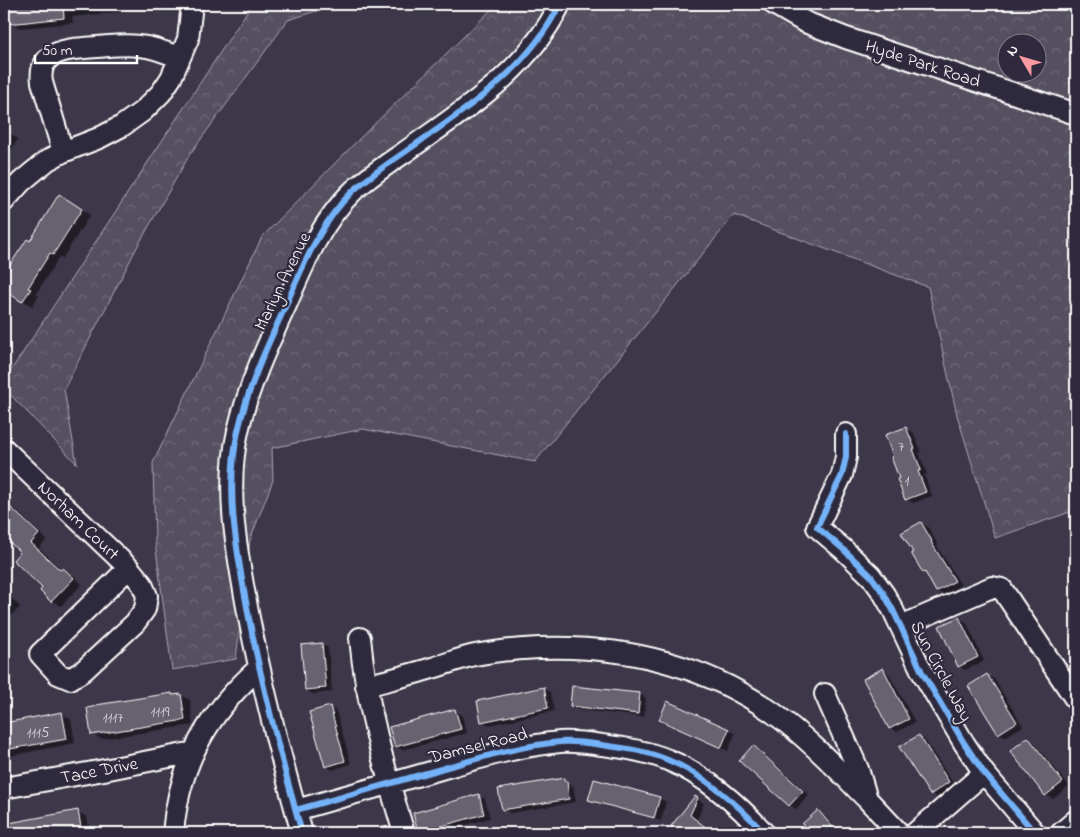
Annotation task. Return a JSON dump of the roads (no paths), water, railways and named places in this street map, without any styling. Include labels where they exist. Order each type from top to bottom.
[{"type":"street","points":[[4,201],[32,172],[48,160],[122,126],[143,111],[161,93],[188,38],[192,4]]},
{"type":"street","name":"Marlyn Avenue","points":[[302,833],[259,668],[242,580],[235,531],[232,478],[238,433],[252,382],[314,246],[341,204],[354,190],[374,174],[495,86],[526,54],[549,23],[560,4]]},
{"type":"street","name":"Hyde Park Road","points":[[774,4],[805,22],[846,38],[1076,114]]},
{"type":"street","points":[[63,152],[42,82],[42,68],[49,58],[62,51],[71,49],[122,45],[158,49],[179,58]]},
{"type":"street","name":"Sun Circle Way","points":[[846,434],[846,458],[842,475],[817,528],[843,549],[871,576],[884,594],[922,672],[948,717],[984,773],[1035,833]]},
{"type":"street","name":"Norham Court","points":[[4,449],[129,568],[142,584],[147,596],[145,610],[135,623],[83,671],[70,679],[58,674],[40,654],[129,568]]},
{"type":"street","points":[[901,626],[992,587],[1002,590],[1076,700]]},
{"type":"street","points":[[360,638],[366,686],[389,784],[404,833]]},
{"type":"street","points":[[366,686],[475,655],[503,651],[564,647],[621,652],[656,659],[711,677],[774,713],[804,737],[899,833]]},
{"type":"street","points":[[174,833],[179,792],[184,775],[201,737],[226,701],[259,668]]},
{"type":"street","points":[[825,694],[858,769],[867,799]]},
{"type":"street","name":"Damsel Road","points":[[296,810],[502,751],[569,742],[622,748],[669,760],[719,791],[764,833]]},
{"type":"street","name":"Tace Drive","points":[[4,788],[194,752]]},
{"type":"street","points":[[915,833],[984,773]]},
{"type":"street","points":[[1061,833],[1076,820]]}]
